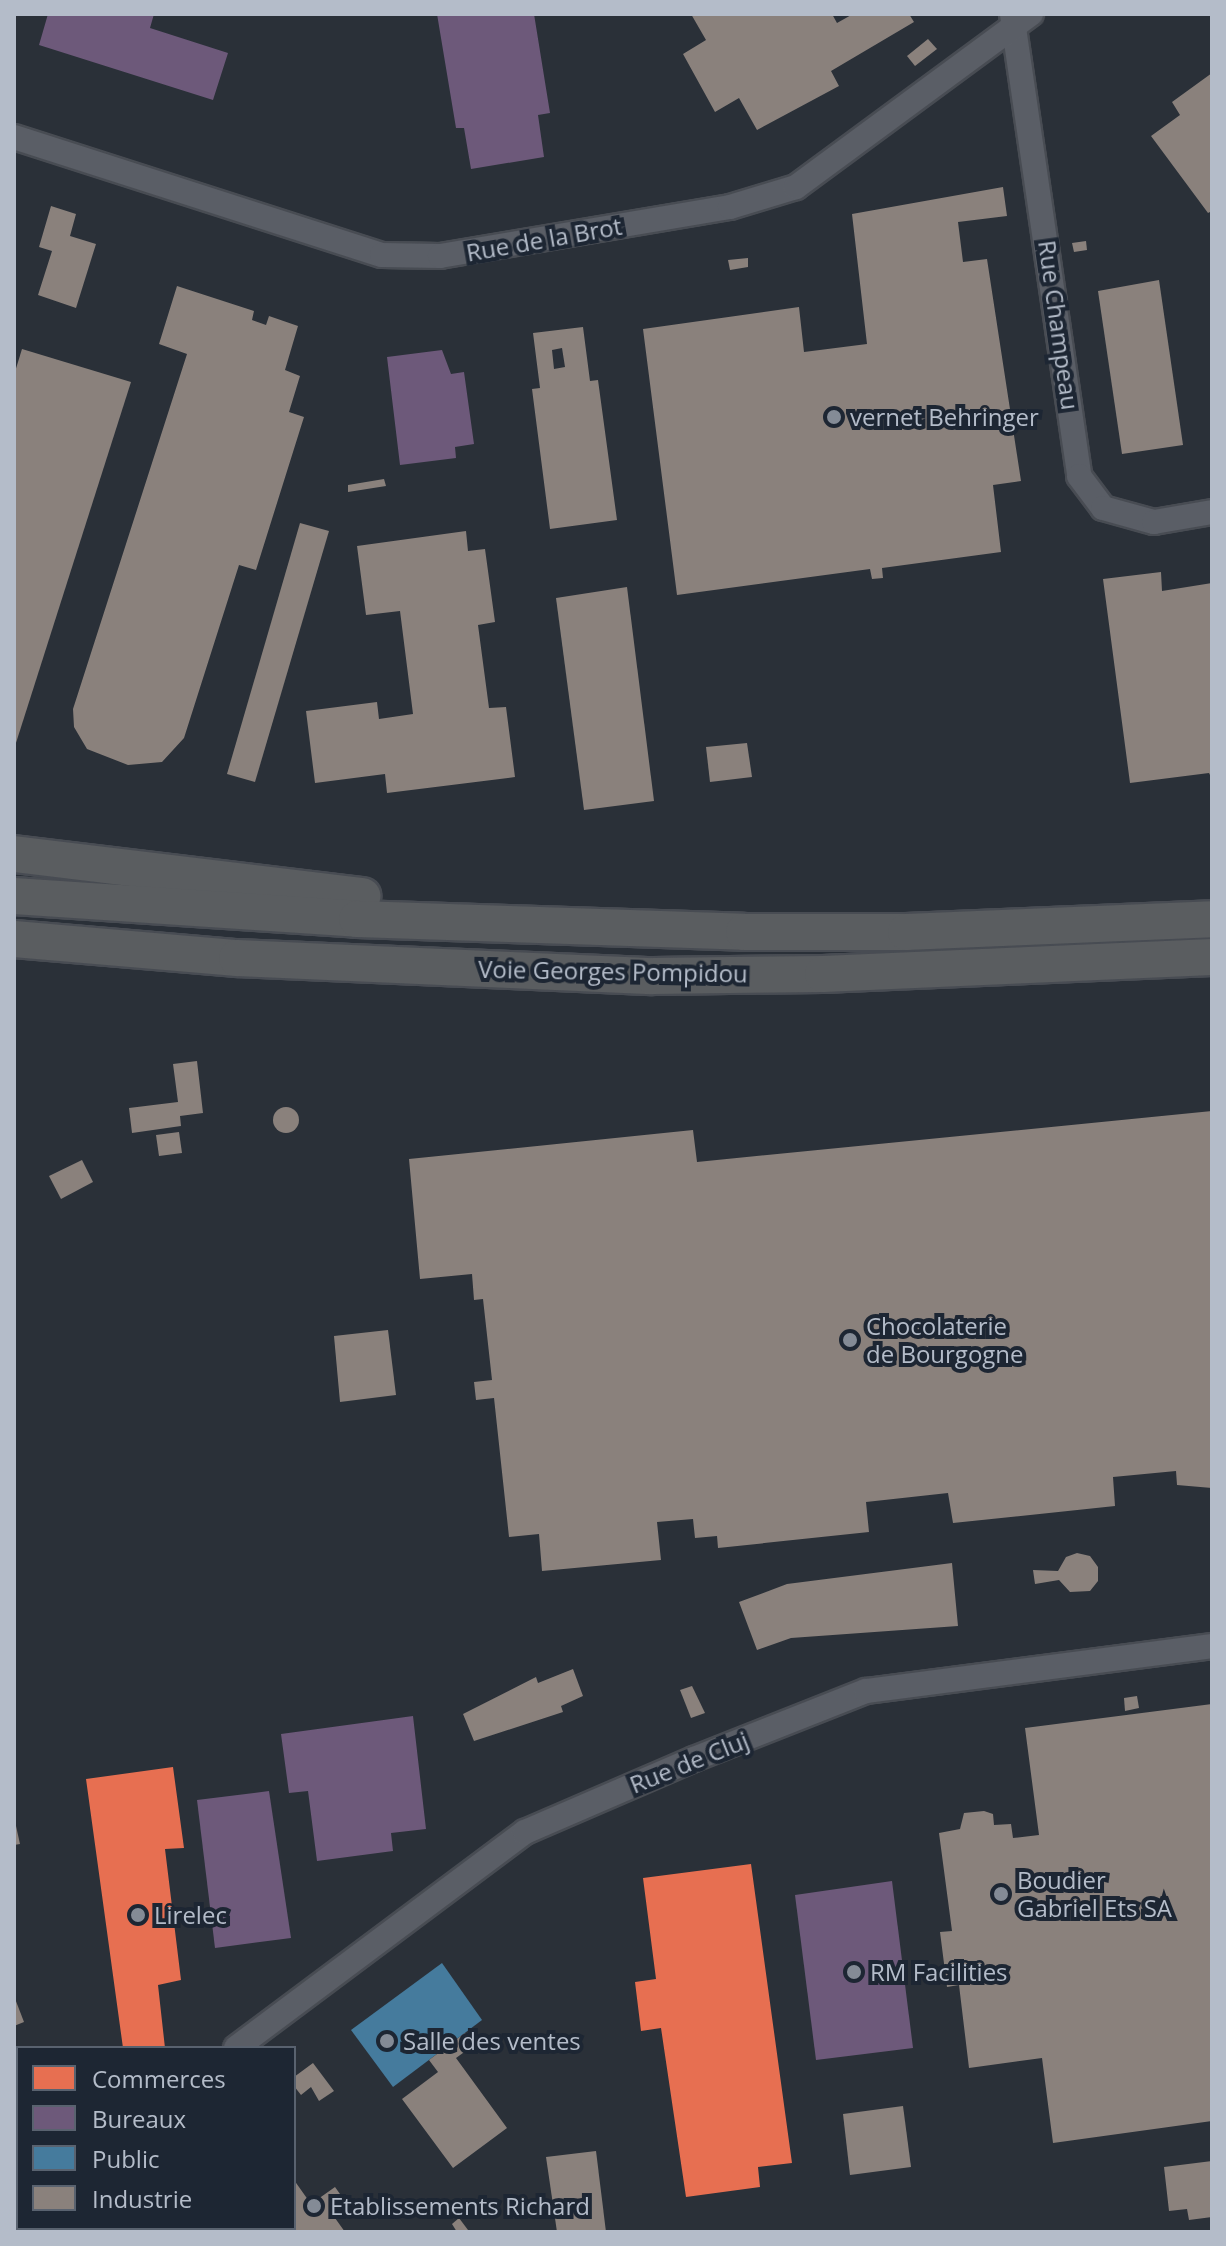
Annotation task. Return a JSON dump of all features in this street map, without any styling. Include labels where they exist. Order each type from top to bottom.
[{"type":"highway","points":[[14,854],[227,883],[500,908],[579,927]]},
{"type":"highway","name":"Voie Georges Pompidou","points":[[14,896],[579,927],[906,932],[1212,919]]},
{"type":"highway","name":"Voie Georges Pompidou","points":[[14,939],[237,958],[653,976],[977,969],[1212,957]]},
{"type":"highway","points":[[14,959],[98,963],[237,958]]},
{"type":"street","name":"Rue de la Brot","points":[[14,137],[382,255],[440,256],[730,207],[796,187],[1020,17]]},
{"type":"street","name":"Rue Champeau","points":[[1020,17],[1079,476],[1103,508],[1154,522],[1212,512]]},
{"type":"street","name":"Rue de Cluj","points":[[239,2046],[525,1832],[694,1759],[866,1691],[1212,1646]]},
{"type":"building: Commerces","name":"Lirelec","points":[[173,1767],[184,1848],[165,1849],[181,1980],[158,1985],[165,2046],[123,2046],[86,1779]]},
{"type":"building: Commerces","points":[[751,1864],[792,2163],[758,2167],[760,2187],[686,2197],[661,2028],[641,2031],[635,1982],[656,1979],[643,1878]]},
{"type":"building: Bureaux","points":[[48,14],[154,14],[150,28],[228,53],[213,100],[39,45]]},
{"type":"building: Bureaux","points":[[437,14],[534,14],[550,113],[538,115],[544,157],[471,169],[464,128],[456,128]]},
{"type":"building: Bureaux","points":[[442,350],[451,374],[464,372],[474,444],[455,447],[456,458],[400,465],[387,357]]},
{"type":"building: Bureaux","points":[[413,1716],[426,1829],[391,1833],[393,1851],[317,1861],[308,1791],[289,1793],[281,1734]]},
{"type":"building: Bureaux","points":[[269,1791],[291,1938],[215,1948],[197,1800]]},
{"type":"building: Bureaux","name":"RM Facilities","points":[[892,1881],[913,2048],[816,2060],[795,1895]]},
{"type":"building: Public","points":[[442,1963],[482,2020],[393,2087],[351,2030]]},
{"type":"building: Industrie","points":[[691,14],[832,14],[837,23],[853,14],[909,14],[914,22],[831,71],[839,86],[757,130],[739,98],[715,112],[683,54],[706,40]]},
{"type":"building: Industrie","points":[[928,39],[937,49],[915,66],[907,56]]},
{"type":"building: Industrie","points":[[1212,73],[1212,211],[1208,213],[1151,136],[1180,115],[1172,102]]},
{"type":"building: Industrie","name":"vernet Behringer","points":[[1003,187],[1007,216],[958,222],[963,262],[987,259],[1021,481],[993,485],[1001,552],[882,568],[883,578],[872,579],[870,569],[677,595],[643,329],[799,307],[804,352],[867,344],[852,214]]},
{"type":"building: Industrie","points":[[51,206],[76,214],[70,236],[96,244],[76,308],[38,295],[52,251],[39,247]]},
{"type":"building: Industrie","points":[[1086,241],[1087,250],[1074,252],[1072,243]]},
{"type":"building: Industrie","points":[[748,258],[748,267],[730,270],[728,260]]},
{"type":"building: Industrie","points":[[1159,280],[1183,445],[1122,454],[1098,291]]},
{"type":"building: Industrie","points":[[177,286],[254,311],[252,320],[266,325],[269,316],[298,326],[285,370],[300,376],[289,412],[304,417],[256,570],[239,565],[184,738],[162,762],[128,765],[87,749],[74,727],[73,709],[187,354],[159,344]]},
{"type":"building: Industrie","points":[[583,327],[590,381],[598,380],[617,520],[550,529],[532,389],[540,388],[533,333]],"holes":[[[562,348],[565,367],[554,369],[552,350]]]},
{"type":"building: Industrie","points":[[22,349],[131,382],[15,746],[14,375]]},
{"type":"building: Industrie","points":[[384,479],[386,486],[348,492],[348,485]]},
{"type":"building: Industrie","points":[[300,523],[329,531],[255,782],[227,774]]},
{"type":"building: Industrie","points":[[466,531],[468,551],[485,549],[495,622],[478,625],[489,708],[506,707],[515,777],[387,793],[385,774],[315,783],[306,711],[377,702],[379,719],[413,714],[400,611],[366,615],[357,546]]},
{"type":"building: Industrie","points":[[1161,572],[1162,591],[1212,583],[1212,779],[1209,773],[1130,783],[1103,579]]},
{"type":"building: Industrie","points":[[627,587],[654,801],[584,810],[556,598]]},
{"type":"building: Industrie","points":[[747,743],[752,777],[710,782],[706,747]]},
{"type":"building: Industrie","points":[[197,1061],[203,1113],[180,1116],[181,1126],[132,1133],[129,1108],[178,1102],[173,1064]]},
{"type":"building: Industrie","points":[[286,1107],[295,1111],[299,1120],[295,1129],[286,1133],[277,1129],[273,1120],[277,1111]]},
{"type":"building: Industrie","name":"Chocolaterie de Bourgogne","points":[[1212,1111],[1212,1488],[1177,1485],[1176,1471],[1113,1477],[1115,1506],[953,1523],[948,1493],[866,1502],[869,1532],[718,1548],[717,1536],[695,1538],[693,1519],[657,1522],[661,1560],[542,1571],[539,1534],[509,1537],[494,1398],[476,1400],[474,1382],[492,1380],[483,1299],[474,1300],[472,1274],[420,1279],[409,1159],[693,1130],[697,1162]]},
{"type":"building: Industrie","points":[[179,1132],[182,1153],[159,1156],[156,1135]]},
{"type":"building: Industrie","points":[[82,1160],[93,1182],[61,1199],[49,1176]]},
{"type":"building: Industrie","points":[[388,1330],[396,1395],[340,1402],[334,1336]]},
{"type":"building: Industrie","points":[[1077,1553],[1090,1556],[1098,1567],[1098,1581],[1090,1591],[1070,1592],[1059,1580],[1035,1584],[1033,1570],[1058,1571],[1066,1557]]},
{"type":"building: Industrie","points":[[952,1563],[958,1626],[791,1638],[757,1650],[739,1602],[787,1584]]},
{"type":"building: Industrie","points":[[573,1669],[583,1696],[561,1706],[563,1712],[474,1741],[463,1714],[536,1677],[538,1683]]},
{"type":"building: Industrie","points":[[692,1686],[705,1713],[691,1718],[680,1690]]},
{"type":"building: Industrie","points":[[1137,1696],[1139,1708],[1125,1711],[1124,1698]]},
{"type":"building: Industrie","name":"Boudier Gabriel Ets SA","points":[[1212,1704],[1212,2121],[1053,2143],[1042,2058],[969,2068],[959,1985],[947,1987],[940,1932],[952,1931],[939,1833],[960,1829],[964,1813],[984,1811],[993,1814],[994,1825],[1011,1824],[1013,1838],[1039,1835],[1025,1728]]},
{"type":"building: Industrie","points":[[14,1817],[20,1844],[14,1845]]},
{"type":"building: Industrie","points":[[14,1996],[24,2022],[14,2026]]},
{"type":"building: Industrie","points":[[465,2033],[474,2045],[456,2058],[507,2128],[453,2168],[402,2099],[438,2072],[429,2060]]},
{"type":"building: Industrie","points":[[313,2063],[334,2091],[319,2101],[311,2087],[301,2095],[296,2089],[296,2076]]},
{"type":"building: Industrie","points":[[903,2106],[911,2167],[850,2175],[843,2114]]},
{"type":"building: Industrie","points":[[596,2151],[606,2232],[557,2232],[546,2157]]},
{"type":"building: Industrie","points":[[1212,2161],[1212,2217],[1189,2220],[1187,2209],[1169,2211],[1164,2167]]},
{"type":"building: Industrie","name":"Etablissements Richard","points":[[296,2183],[311,2204],[335,2187],[345,2201],[330,2211],[345,2232],[274,2230],[296,2230]]},
{"type":"building: Industrie","points":[[459,2218],[468,2230],[465,2232],[457,2232],[452,2224]]},
{"type":"building: Industrie","points":[[224,2230],[225,2232],[133,2232]]},
{"type":"place","name":"vernet Behringer","points":[[834,417]]},
{"type":"place","name":"Chocolaterie de Bourgogne","points":[[850,1340]]},
{"type":"place","name":"Boudier Gabriel Ets SA","points":[[1001,1894]]},
{"type":"place","name":"Lirelec","points":[[138,1915]]},
{"type":"place","name":"RM Facilities","points":[[854,1972]]},
{"type":"place","name":"Salle des ventes","points":[[387,2041]]},
{"type":"place","name":"Etablissements Richard","points":[[314,2206]]}]
